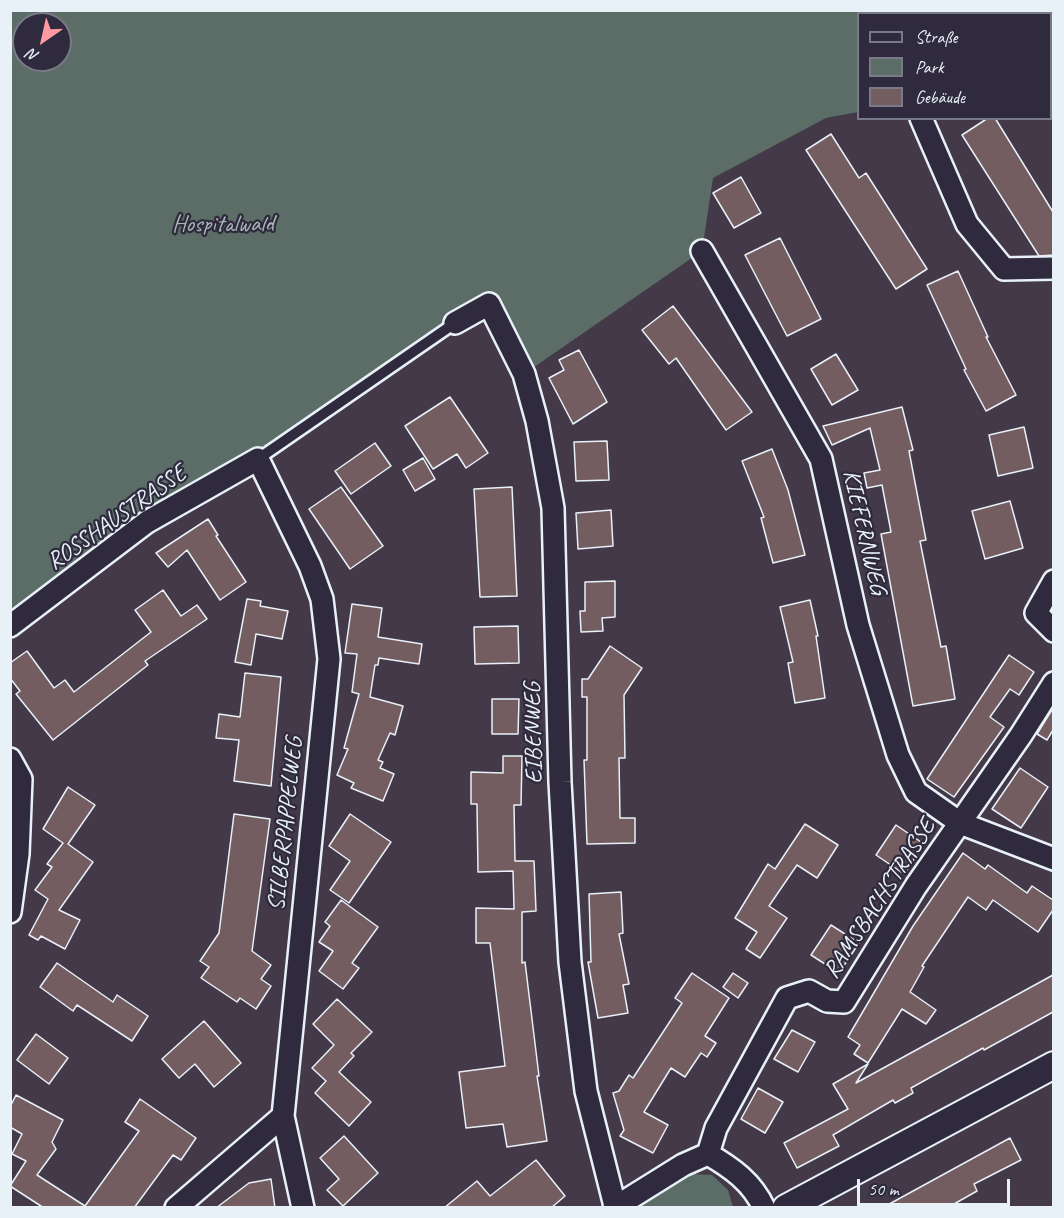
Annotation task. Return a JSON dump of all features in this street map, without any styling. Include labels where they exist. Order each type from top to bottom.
[{"type":"street","points":[[922,120],[967,224],[1004,268],[1053,268]]},
{"type":"street","name":"KIEFERNWEG","points":[[702,251],[821,459],[858,625],[898,755],[916,792],[960,823],[1053,859]]},
{"type":"street","name":"EIBENWEG","points":[[455,323],[489,304],[524,374],[537,421],[553,508],[560,782],[570,962],[586,1091],[614,1207]]},
{"type":"street","name":"ROSSHAUSTRASSE","points":[[10,627],[147,522],[258,459]]},
{"type":"street","name":"SILBERPAPPELWEG","points":[[258,459],[309,566],[322,599],[329,660],[284,1116],[303,1208]]},
{"type":"street","points":[[1053,581],[1036,613],[1053,631]]},
{"type":"street","name":"RAMSBACHSTRASSE","points":[[708,1155],[716,1128],[787,998],[808,991],[827,1001],[844,1002],[1053,683]]},
{"type":"street","points":[[10,759],[21,780],[18,854],[10,912]]},
{"type":"street","points":[[786,1208],[1053,1065]]},
{"type":"street","points":[[176,1208],[284,1116]]},
{"type":"street","points":[[614,1207],[683,1165],[708,1155],[732,1168],[753,1188],[764,1208]]},
{"type":"lane","points":[[258,459],[455,323]]},
{"type":"green space","name":"Hospitalwald","points":[[11,11],[1043,11],[857,12],[857,112],[826,118],[713,178],[702,251],[524,374],[489,304],[11,626]]},
{"type":"green space","points":[[693,1174],[712,1175],[728,1190],[733,1207],[638,1207]]},
{"type":"building","points":[[985,120],[996,120],[1053,212],[1053,255],[1039,256],[962,135]]},
{"type":"building","points":[[831,134],[859,178],[866,173],[927,269],[896,289],[806,150]]},
{"type":"building","points":[[741,177],[761,213],[734,228],[713,193]]},
{"type":"building","points":[[780,238],[821,319],[787,336],[745,255]]},
{"type":"building","points":[[958,271],[988,337],[986,337],[1016,395],[986,411],[964,370],[966,369],[927,285]]},
{"type":"building","points":[[673,306],[752,412],[726,430],[676,358],[669,364],[642,330]]},
{"type":"building","points":[[579,350],[607,402],[573,424],[549,378],[564,370],[559,360]]},
{"type":"building","points":[[836,354],[858,390],[832,405],[811,369]]},
{"type":"building","points":[[450,397],[488,453],[466,468],[457,454],[433,469],[405,426]]},
{"type":"building","points":[[902,407],[913,450],[909,451],[926,540],[920,541],[941,647],[946,646],[955,699],[913,706],[881,534],[891,532],[882,485],[867,488],[864,473],[880,470],[870,428],[832,445],[823,426]]},
{"type":"building","points":[[1024,427],[1033,468],[998,476],[989,435]]},
{"type":"building","points":[[607,441],[609,480],[576,481],[574,442]]},
{"type":"building","points":[[375,443],[391,466],[351,494],[335,471]]},
{"type":"building","points":[[772,449],[788,490],[805,555],[773,563],[761,518],[764,517],[742,461]]},
{"type":"building","points":[[423,458],[435,479],[415,491],[403,470]]},
{"type":"building","points":[[341,487],[383,546],[350,569],[309,509]]},
{"type":"building","points":[[512,487],[517,596],[480,597],[474,489]]},
{"type":"building","points":[[1010,501],[1023,548],[985,559],[972,511]]},
{"type":"building","points":[[611,510],[613,546],[578,549],[576,513]]},
{"type":"building","points":[[208,519],[218,535],[216,536],[246,582],[220,600],[187,550],[168,567],[156,553]]},
{"type":"building","points":[[615,581],[615,617],[602,618],[603,631],[581,632],[580,611],[585,611],[585,582]]},
{"type":"building","points":[[163,590],[181,616],[197,605],[207,619],[145,661],[148,665],[53,740],[16,694],[20,691],[10,678],[10,663],[27,651],[54,688],[65,680],[74,692],[151,632],[135,610]]},
{"type":"building","points":[[247,599],[261,601],[260,606],[288,611],[282,639],[256,634],[251,665],[235,662]]},
{"type":"building","points":[[810,600],[818,636],[816,636],[825,698],[795,703],[788,663],[793,662],[780,607]]},
{"type":"building","points":[[352,604],[382,608],[378,637],[422,644],[419,664],[379,658],[378,665],[375,665],[370,697],[403,706],[395,735],[390,733],[378,760],[383,762],[380,768],[394,774],[383,801],[351,788],[354,783],[337,775],[348,749],[344,748],[359,694],[352,692],[357,654],[345,653]]},
{"type":"building","points":[[518,626],[519,663],[475,664],[474,627]]},
{"type":"building","points":[[610,646],[642,668],[624,695],[625,758],[619,758],[620,818],[635,818],[635,843],[587,844],[584,760],[587,760],[587,697],[582,697],[582,679],[588,679]]},
{"type":"building","points":[[1009,655],[1034,672],[1019,695],[1010,689],[990,717],[1004,727],[954,797],[927,779]]},
{"type":"building","points":[[245,673],[281,677],[271,786],[234,781],[239,740],[216,738],[219,714],[240,717]]},
{"type":"building","points":[[492,699],[519,699],[518,734],[492,734]]},
{"type":"building","points":[[1053,708],[1053,730],[1047,740],[1037,734]]},
{"type":"building","points":[[503,756],[522,756],[521,805],[514,805],[515,861],[534,861],[536,911],[522,912],[522,963],[525,962],[539,1076],[537,1076],[547,1141],[507,1147],[503,1124],[466,1128],[459,1072],[505,1066],[490,943],[476,943],[476,908],[514,909],[513,871],[478,872],[477,804],[471,804],[471,772],[503,773]]},
{"type":"building","points":[[1020,768],[1048,787],[1021,828],[992,809]]},
{"type":"building","points":[[68,787],[95,805],[68,844],[93,862],[59,910],[80,920],[65,949],[41,936],[38,940],[29,935],[48,899],[35,890],[52,867],[47,864],[63,843],[43,829]]},
{"type":"building","points":[[234,814],[270,819],[252,951],[271,965],[261,979],[271,986],[256,1009],[240,998],[237,1002],[201,978],[209,967],[200,961],[219,933]]},
{"type":"building","points":[[350,814],[391,842],[349,903],[330,890],[350,861],[329,846]]},
{"type":"building","points":[[805,824],[838,845],[817,878],[797,865],[769,906],[787,918],[760,958],[746,949],[757,932],[735,918],[768,864],[775,869]]},
{"type":"building","points":[[896,825],[924,844],[904,874],[876,855]]},
{"type":"building","points":[[963,853],[985,869],[988,865],[1027,893],[1032,886],[1053,900],[1053,910],[1038,932],[993,900],[986,910],[968,897],[922,966],[924,967],[910,992],[936,1010],[926,1024],[902,1009],[868,1063],[854,1054],[860,1045],[848,1037],[913,926]]},
{"type":"building","points":[[621,892],[623,933],[619,934],[629,984],[623,985],[628,1013],[598,1018],[588,962],[591,962],[589,894]]},
{"type":"building","points":[[341,900],[378,927],[352,963],[359,968],[343,989],[319,971],[333,951],[319,942],[330,926],[325,922]]},
{"type":"building","points":[[831,925],[859,943],[839,973],[811,955]]},
{"type":"building","points":[[57,963],[113,1002],[117,995],[148,1016],[132,1041],[77,1005],[73,1011],[40,987]]},
{"type":"building","points":[[692,973],[729,998],[705,1036],[716,1043],[707,1057],[701,1053],[685,1077],[671,1068],[644,1112],[668,1125],[653,1153],[620,1136],[624,1130],[613,1093],[619,1091],[629,1075],[633,1078],[682,1003],[675,998]]},
{"type":"building","points":[[733,973],[748,983],[738,998],[723,987]]},
{"type":"building","points":[[1053,975],[1053,1012],[911,1088],[913,1093],[895,1103],[893,1100],[833,1135],[839,1146],[797,1168],[784,1143],[848,1109],[833,1084],[868,1064],[856,1083]]},
{"type":"building","points":[[337,999],[372,1032],[351,1053],[354,1056],[339,1072],[371,1102],[349,1126],[315,1093],[326,1081],[312,1068],[334,1045],[313,1024]]},
{"type":"building","points":[[204,1021],[241,1063],[214,1087],[195,1064],[179,1078],[162,1059]]},
{"type":"building","points":[[792,1030],[815,1042],[798,1072],[774,1059]]},
{"type":"building","points":[[36,1034],[68,1058],[49,1084],[17,1060]]},
{"type":"building","points":[[758,1088],[783,1102],[765,1133],[741,1119]]},
{"type":"building","points":[[16,1095],[63,1120],[52,1142],[56,1149],[37,1175],[85,1206],[139,1131],[125,1122],[140,1099],[196,1138],[181,1160],[173,1155],[134,1208],[44,1208],[10,1186],[26,1161],[12,1154],[22,1134],[10,1127],[10,1107]]},
{"type":"building","points":[[344,1136],[378,1173],[343,1206],[327,1190],[339,1179],[320,1158]]},
{"type":"building","points":[[1010,1138],[1021,1160],[974,1184],[977,1191],[947,1208],[882,1208]]},
{"type":"building","points":[[536,1160],[565,1196],[551,1208],[444,1208],[477,1181],[490,1196]]},
{"type":"building","points":[[271,1179],[275,1208],[216,1208],[249,1183]]}]
